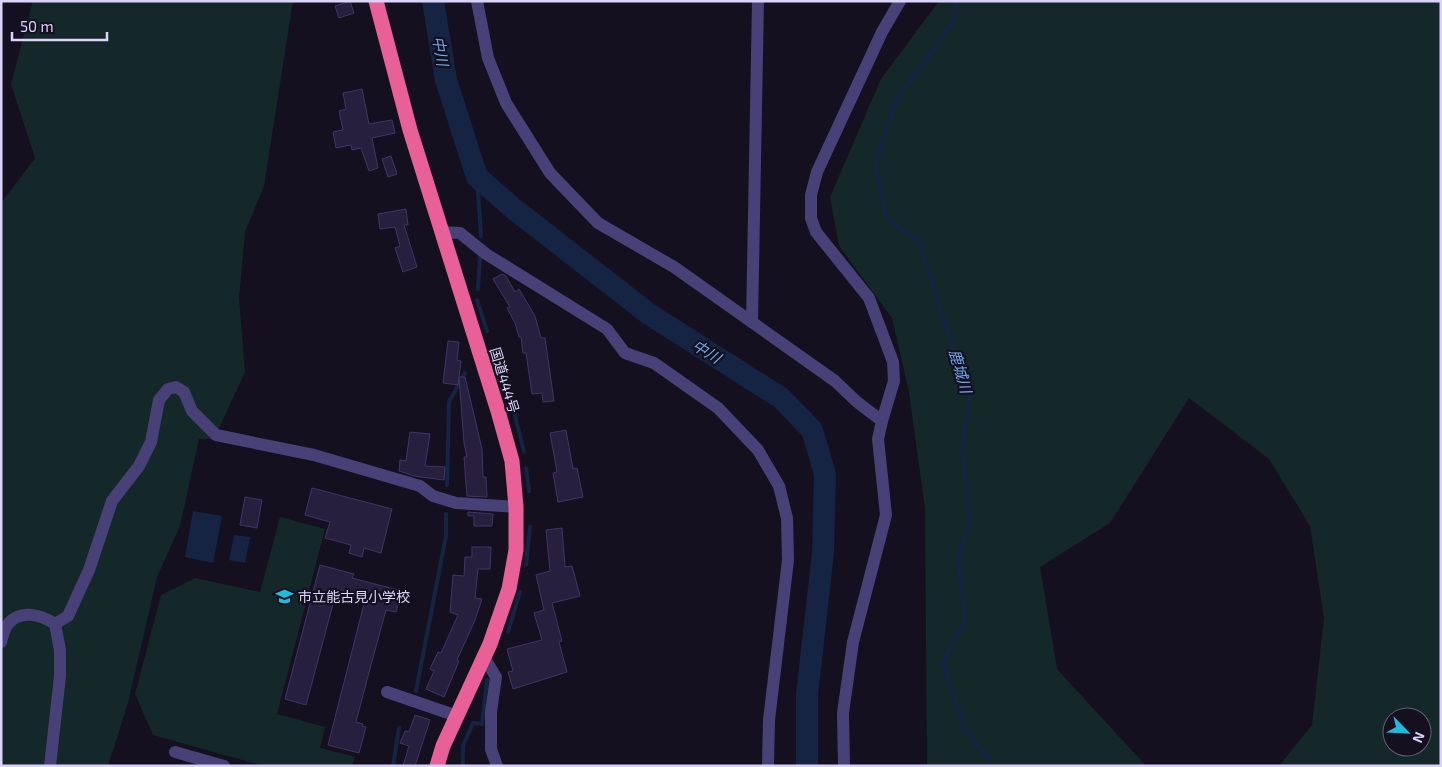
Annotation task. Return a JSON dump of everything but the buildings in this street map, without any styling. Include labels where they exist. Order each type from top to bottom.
[{"type":"highway","name":"国道444号","points":[[376,1],[410,130],[496,402],[512,461],[516,507],[516,550],[509,589],[490,644],[443,746],[437,766]]},
{"type":"street","points":[[476,1],[488,58],[506,103],[550,173],[598,223],[674,267],[835,381],[857,402],[882,421]]},
{"type":"street","points":[[752,322],[758,1]]},
{"type":"street","points":[[844,766],[843,713],[853,642],[886,515],[878,439],[894,381],[893,362],[869,298],[816,232],[811,218],[811,195],[822,163],[882,32],[900,1]]},
{"type":"street","points":[[442,232],[460,233],[486,254],[607,329],[625,352],[654,362],[718,408],[758,450],[779,486],[788,518],[788,560],[769,720],[768,766]]},
{"type":"street","points":[[54,624],[68,616],[89,570],[112,501],[139,466],[151,442],[160,400],[168,389],[176,387],[184,392],[192,411],[216,436],[314,455],[420,486],[433,496],[456,504],[516,507]]},
{"type":"street","points":[[1,642],[4,630],[10,621],[25,614],[48,619],[54,624],[60,650],[60,676],[50,766]]},
{"type":"street","points":[[484,657],[496,677],[490,712],[491,749],[497,766]]},
{"type":"street","points":[[387,692],[457,716]]},
{"type":"street","points":[[175,752],[224,766]]},
{"type":"green space","points":[[33,1],[293,1],[264,186],[245,232],[239,298],[245,372],[214,439],[199,439],[180,526],[157,577],[128,703],[108,766],[1,766],[1,203],[35,158],[11,84]]},
{"type":"green space","points":[[939,1],[1441,1],[1441,766],[1279,766],[1312,725],[1324,618],[1310,526],[1269,459],[1189,398],[1110,523],[1040,567],[1057,669],[1146,766],[927,766],[925,509],[909,392],[892,318],[839,246],[830,197],[881,79]]},
{"type":"green space","points":[[280,517],[325,529],[277,714],[325,727],[320,748],[355,757],[352,766],[264,766],[153,735],[135,694],[161,595],[195,578],[260,592]]},
{"type":"water","points":[[193,511],[222,516],[213,563],[185,557]]},
{"type":"water","points":[[234,535],[250,537],[245,563],[229,560]]},
{"type":"waterway","name":"中川","points":[[433,1],[446,80],[477,177],[514,209],[649,314],[781,398],[812,430],[825,474],[823,553],[807,695],[807,766]]},
{"type":"waterway","name":"鹿城川","points":[[956,1],[952,24],[897,99],[875,162],[886,217],[919,240],[942,315],[970,395],[962,449],[970,518],[958,558],[965,620],[943,663],[963,726],[993,766]]},
{"type":"waterway","points":[[477,177],[481,236]]},
{"type":"waterway","points":[[478,289],[480,256]]},
{"type":"waterway","points":[[477,300],[487,331]]},
{"type":"waterway","points":[[494,350],[505,383]]},
{"type":"waterway","points":[[447,485],[449,402],[465,373]]},
{"type":"waterway","points":[[512,403],[524,452]]},
{"type":"waterway","points":[[526,468],[529,491]]},
{"type":"waterway","points":[[416,691],[446,536],[446,514]]},
{"type":"waterway","points":[[526,565],[530,527]]},
{"type":"waterway","points":[[508,632],[520,592]]},
{"type":"waterway","points":[[463,766],[463,746],[473,723],[482,724],[487,680]]},
{"type":"waterway","points":[[393,766],[399,728]]},
{"type":"place","name":"市立能古見小学校","points":[[284,596]]}]
